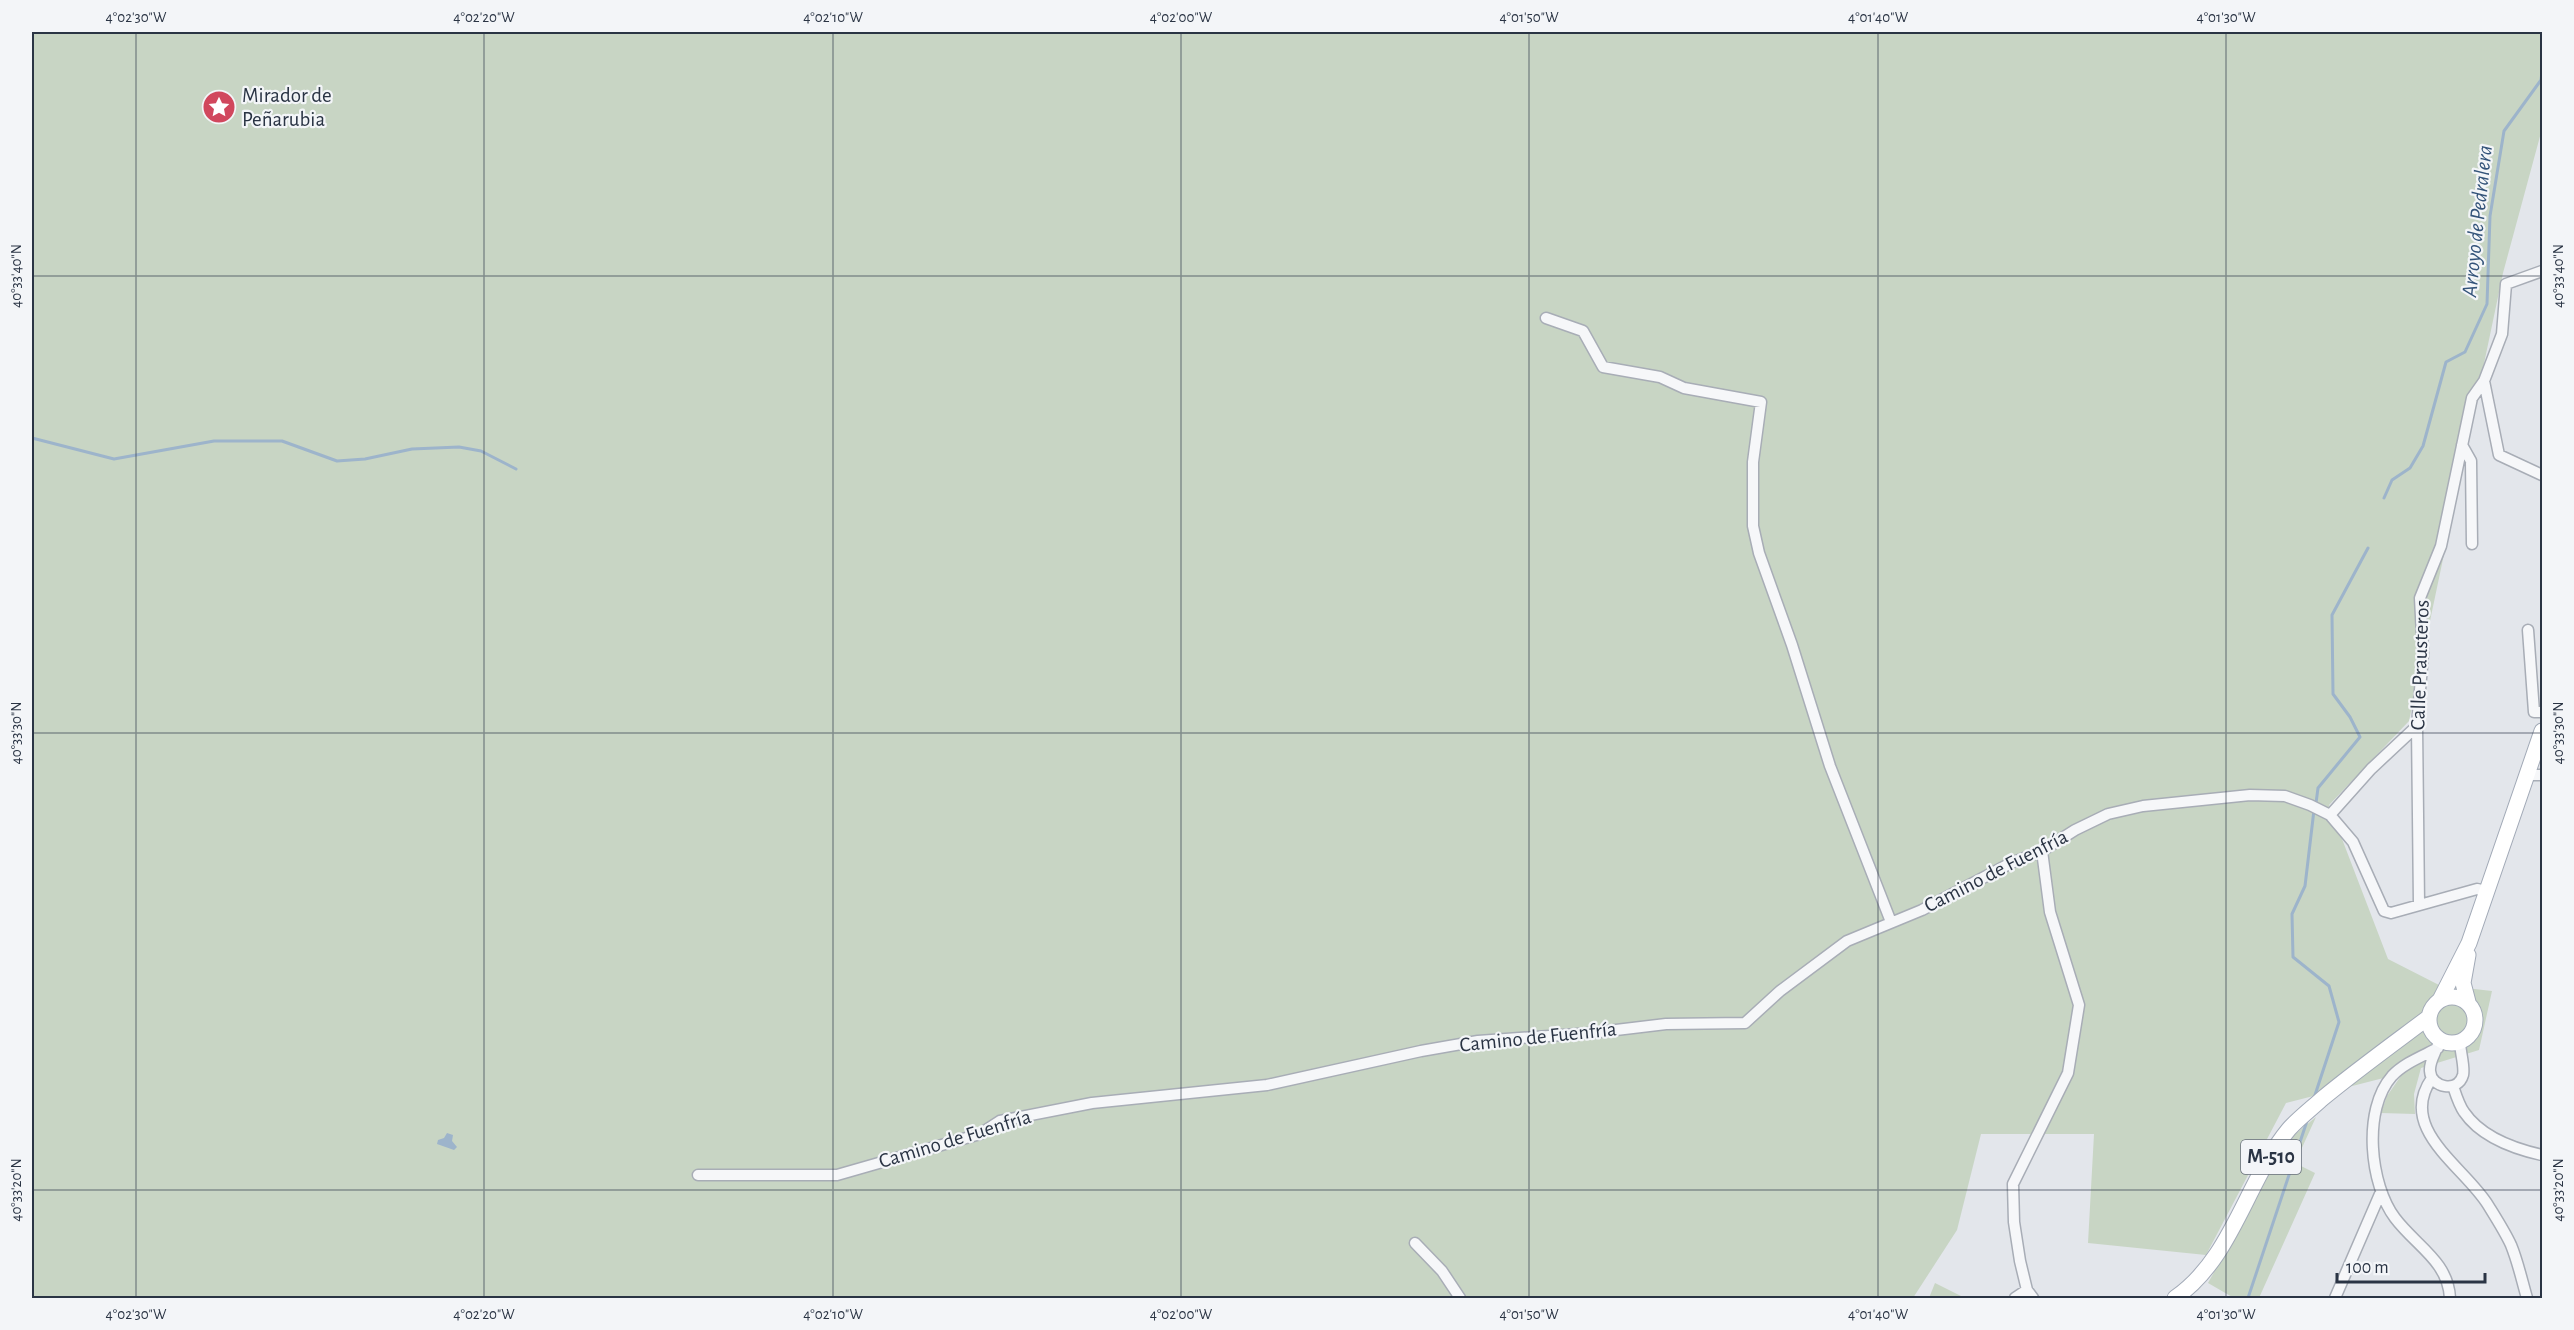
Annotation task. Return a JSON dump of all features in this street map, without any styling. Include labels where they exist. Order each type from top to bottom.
[{"type":"main road","name":"M-510","points":[[2175,1299],[2200,1277],[2224,1241],[2278,1144],[2290,1128],[2351,1074],[2429,1017],[2434,1004],[2440,1000],[2469,943],[2487,891],[2535,775],[2542,731]]},
{"type":"main road","name":"M-510","points":[[2397,1041],[2418,1034],[2446,1043],[2460,1042],[2471,1034],[2476,1021],[2463,983],[2469,943]]},
{"type":"main road","points":[[2440,1000],[2454,996],[2468,1002]]},
{"type":"main road","points":[[2429,1017],[2437,1040]]},
{"type":"street","name":"Calle Prausteros","points":[[2419,904],[2417,726],[2423,654],[2420,598],[2441,546],[2472,398],[2484,381],[2502,334],[2506,284],[2542,271]]},
{"type":"street","points":[[1546,318],[1583,331],[1603,367],[1660,377],[1684,388],[1761,402],[1753,462],[1753,526],[1759,553],[1792,645],[1830,766],[1891,922]]},
{"type":"street","points":[[2484,381],[2499,455],[2542,475]]},
{"type":"street","points":[[2462,445],[2471,461],[2472,544]]},
{"type":"street","points":[[2528,630],[2534,712],[2542,712]]},
{"type":"street","points":[[2417,726],[2326,813],[2353,842],[2384,911],[2391,913],[2477,888],[2487,891]]},
{"type":"street","name":"Camino de Fuenfría","points":[[698,1175],[837,1175],[980,1134],[1000,1121],[1092,1103],[1267,1085],[1421,1051],[1478,1041],[1591,1033],[1666,1024],[1745,1023],[1780,991],[1847,941],[1922,910],[2011,863],[2042,851],[2108,814],[2143,806],[2250,795],[2285,796],[2326,813]]},
{"type":"street","points":[[2015,1299],[2030,1294],[2014,1222],[2013,1184],[2068,1073],[2079,1005],[2050,912],[2042,851]]},
{"type":"street","points":[[2437,1040],[2415,1060],[2406,1064],[2392,1077],[2383,1090],[2377,1110],[2373,1151],[2380,1194],[2395,1219],[2441,1266],[2450,1286],[2450,1299]]},
{"type":"street","points":[[2437,1040],[2431,1073],[2422,1092],[2422,1108],[2432,1140],[2486,1202],[2511,1245],[2527,1299]]},
{"type":"street","points":[[2453,1086],[2463,1074],[2460,1042]]},
{"type":"street","points":[[2415,1060],[2424,1062],[2441,1086],[2453,1086]]},
{"type":"street","points":[[2453,1086],[2464,1112],[2474,1124],[2496,1139],[2524,1151],[2542,1155]]},
{"type":"street","points":[[2335,1299],[2370,1222],[2380,1194]]},
{"type":"street","points":[[2370,1222],[2385,1218],[2395,1219]]},
{"type":"street","points":[[1415,1243],[1442,1271],[1460,1299]]},
{"type":"green space","points":[[32,32],[2542,32],[2542,129],[2503,273],[2409,721],[2329,805],[2388,959],[2439,985],[2492,991],[2479,1050],[2421,1068],[2414,1094],[2415,1114],[2381,1113],[2387,1096],[2403,1073],[2286,1103],[2206,1255],[2088,1243],[2094,1134],[1981,1134],[1957,1230],[1913,1298],[32,1298]],"holes":[[[207,95],[227,100],[234,109],[225,114],[205,109],[204,103]]]},
{"type":"green space","points":[[2316,1117],[2295,1163],[2315,1173],[2259,1298],[2234,1298],[2208,1283],[2288,1140]]},
{"type":"green space","points":[[1935,1283],[1965,1298],[1929,1298]]},
{"type":"water","points":[[447,1133],[453,1135],[452,1141],[457,1147],[454,1150],[437,1144],[438,1140],[444,1138]]},
{"type":"waterway","name":"Arroyo de Pedralera","points":[[2384,498],[2392,480],[2410,468],[2423,446],[2446,362],[2465,352],[2487,304],[2490,216],[2504,131],[2541,80],[2542,72]]},
{"type":"waterway","points":[[32,438],[114,459],[214,441],[282,441],[337,461],[365,459],[412,449],[459,447],[481,451],[516,469]]},
{"type":"waterway","name":"Arroyo de Pedralera","points":[[2316,803],[2318,788],[2360,737],[2350,717],[2333,694],[2332,615],[2368,548]]},
{"type":"waterway","name":"Arroyo de Pedralera","points":[[2314,810],[2305,886],[2292,914],[2293,957],[2329,986],[2339,1022],[2314,1098]]},
{"type":"waterway","points":[[2248,1298],[2307,1121]]},
{"type":"place","name":"Mirador de Peñarubia","points":[[219,107]]}]
